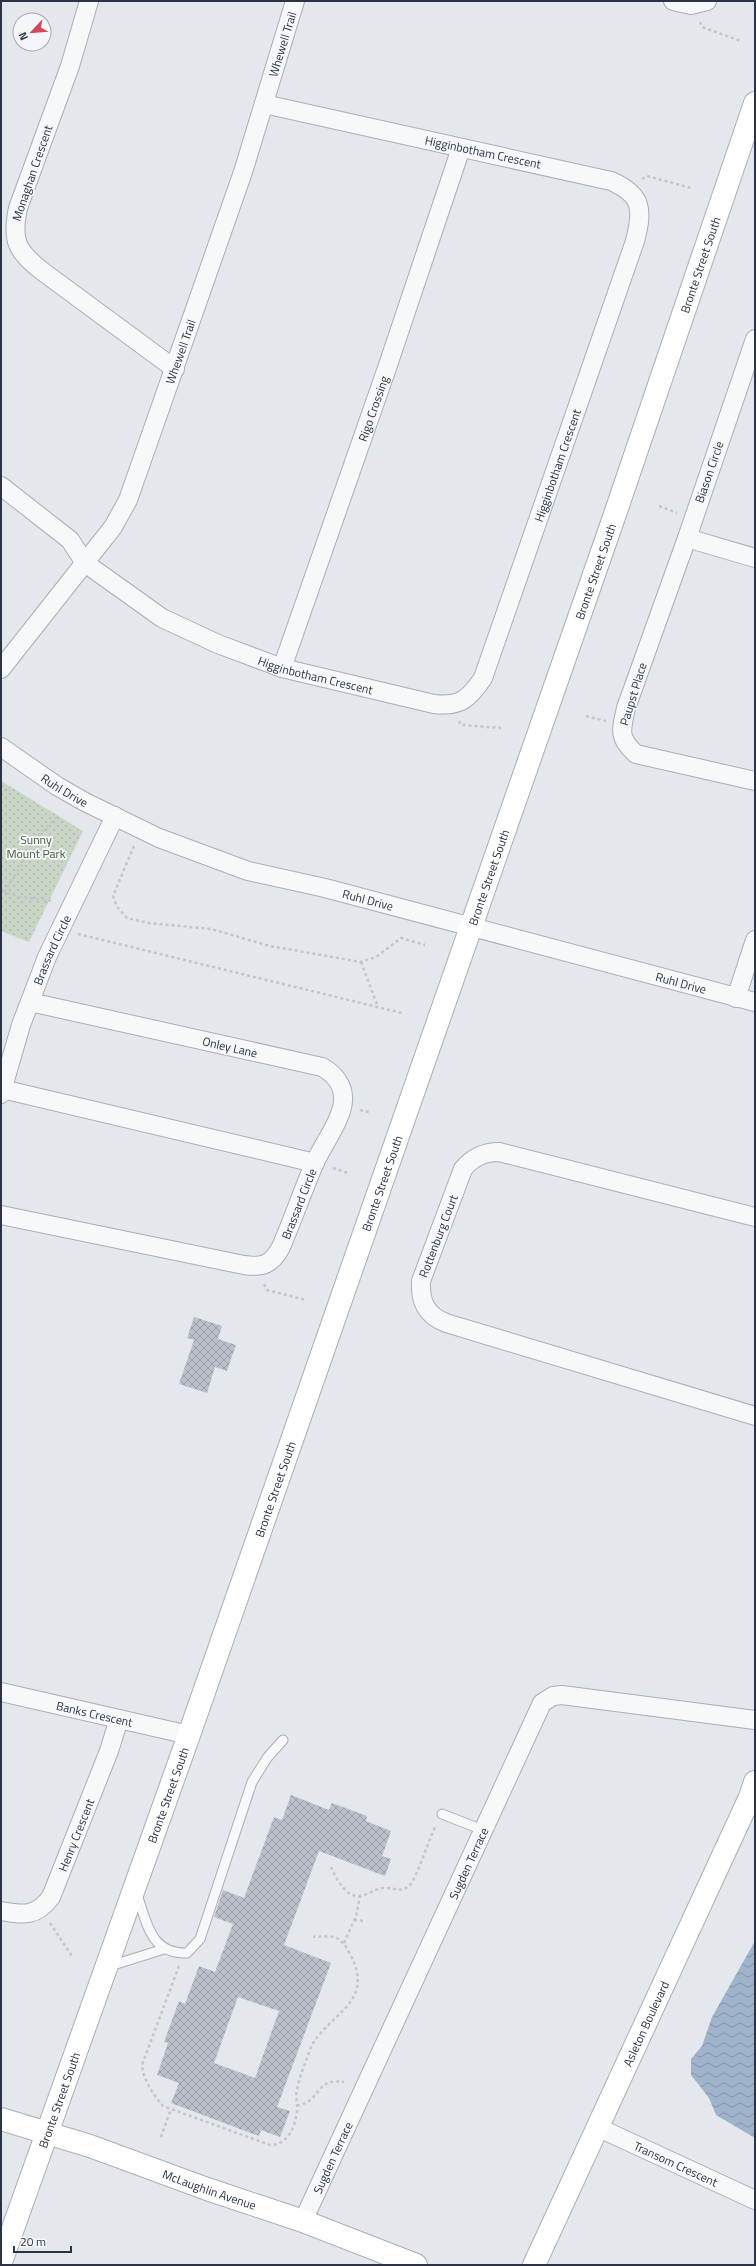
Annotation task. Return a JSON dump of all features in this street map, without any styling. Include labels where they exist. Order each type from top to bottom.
[{"type":"main road","name":"Bronte Street South","points":[[1,2262],[189,1735],[471,928],[616,512],[755,103]]},
{"type":"main road","name":"Asleton Boulevard","points":[[534,2265],[750,1797],[755,1782]]},
{"type":"main road","name":"McLaughlin Avenue","points":[[1,2119],[90,2146],[207,2189],[303,2221],[416,2265]]},
{"type":"street","name":"Monaghan Crescent","points":[[89,1],[70,66],[18,208],[14,228],[18,244],[26,258],[175,369]]},
{"type":"street","name":"Whewell Trail","points":[[1,669],[114,527],[128,500],[175,369],[264,104],[295,1]]},
{"type":"street","points":[[674,1],[699,3]]},
{"type":"street","name":"Higginbotham Crescent","points":[[84,563],[162,618],[218,644],[282,668],[356,687],[449,706],[472,694],[483,678],[622,279],[641,218],[638,201],[628,188],[612,181],[264,104]]},
{"type":"street","name":"Rigo Crossing","points":[[282,668],[387,368],[461,148]]},
{"type":"street","name":"Biason Circle","points":[[687,538],[755,339]]},
{"type":"street","points":[[1,486],[70,540],[84,563]]},
{"type":"street","points":[[687,538],[755,558]]},
{"type":"street","name":"Paupst Place","points":[[687,538],[626,708],[621,734],[626,745],[636,754],[755,781]]},
{"type":"street","name":"Ruhl Drive","points":[[1,748],[57,786],[142,830],[248,871],[325,888],[471,928],[755,1002]]},
{"type":"street","name":"Brassard Circle","points":[[115,816],[47,957],[30,1002],[2,1091],[315,1163],[275,1259],[256,1267]]},
{"type":"street","points":[[736,998],[755,940]]},
{"type":"street","name":"Onley Lane","points":[[30,1002],[322,1067],[333,1073],[341,1086],[343,1101],[340,1114],[315,1163]]},
{"type":"street","name":"Rottenburg Court","points":[[755,1217],[499,1152],[489,1152],[472,1159],[463,1169],[420,1281],[420,1295],[427,1311],[434,1318],[446,1323],[755,1416]]},
{"type":"street","points":[[1,1214],[256,1267]]},
{"type":"street","name":"Banks Crescent","points":[[1,1692],[189,1735]]},
{"type":"street","name":"Sugden Terrace","points":[[303,2221],[534,1717],[542,1703],[553,1696],[578,1697],[755,1720]]},
{"type":"street","name":"Henry Crescent","points":[[1,1910],[14,1913],[31,1913],[39,1911],[51,1897],[109,1751],[119,1719]]},
{"type":"street","name":"Transom Crescent","points":[[597,2127],[755,2200]]},
{"type":"lane","points":[[135,1887],[153,1938],[164,1949],[174,1953],[187,1953],[200,1939],[252,1782],[267,1758],[283,1740]]},
{"type":"lane","points":[[442,1814],[483,1830]]},
{"type":"lane","points":[[106,1967],[164,1949]]},
{"type":"path","points":[[699,3],[702,27],[741,41]]},
{"type":"path","points":[[628,188],[647,176],[691,188]]},
{"type":"path","points":[[449,706],[461,725],[501,728]]},
{"type":"path","points":[[59,814],[34,839],[21,866],[2,892],[20,897],[46,899],[72,906]]},
{"type":"path","points":[[142,830],[113,896],[117,907],[127,918],[149,923],[211,929],[270,946],[361,962],[376,957],[401,938],[424,945]]},
{"type":"path","points":[[61,928],[81,935],[402,1013]]},
{"type":"path","points":[[361,962],[378,1007]]},
{"type":"path","points":[[256,1267],[267,1290],[306,1300]]},
{"type":"path","points":[[331,1867],[339,1883],[349,1892],[360,1896],[384,1888],[398,1891],[404,1890],[411,1883],[428,1841],[442,1814]]},
{"type":"path","points":[[344,1942],[356,1916],[360,1896]]},
{"type":"path","points":[[354,1920],[364,1921]]},
{"type":"path","points":[[49,1921],[72,1956]]},
{"type":"path","points":[[183,1953],[142,2065],[142,2074],[155,2097],[163,2106],[270,2145],[277,2145],[290,2136],[297,2106],[296,2091],[310,2049],[323,2030],[342,2013],[351,2002],[356,1990],[356,1971],[352,1957],[344,1942],[331,1936],[313,1937]]},
{"type":"path","points":[[297,2106],[309,2102],[322,2085],[334,2080],[344,2082]]},
{"type":"path","points":[[161,2137],[171,2109]]},
{"type":"green space","name":"Sunny Mount Park","points":[[1,781],[83,831],[29,942],[1,931]]},
{"type":"water","points":[[755,1941],[755,2138],[716,2115],[709,2098],[691,2075],[691,2059],[702,2046],[712,2017]]},
{"type":"building","points":[[194,1317],[222,1326],[218,1339],[236,1345],[227,1371],[215,1367],[207,1393],[179,1384],[194,1340],[187,1338]]},
{"type":"building","points":[[291,1795],[329,1810],[332,1803],[367,1816],[366,1821],[391,1831],[382,1856],[391,1859],[385,1876],[319,1851],[284,1945],[331,1963],[277,2107],[290,2111],[280,2137],[261,2130],[259,2136],[171,2103],[179,2083],[157,2075],[168,2043],[164,2042],[179,2001],[185,2004],[199,1966],[215,1972],[233,1924],[214,1917],[223,1890],[244,1898],[274,1817],[282,1820]],"holes":[[[238,1997],[279,2011],[255,2078],[214,2063]]]}]
